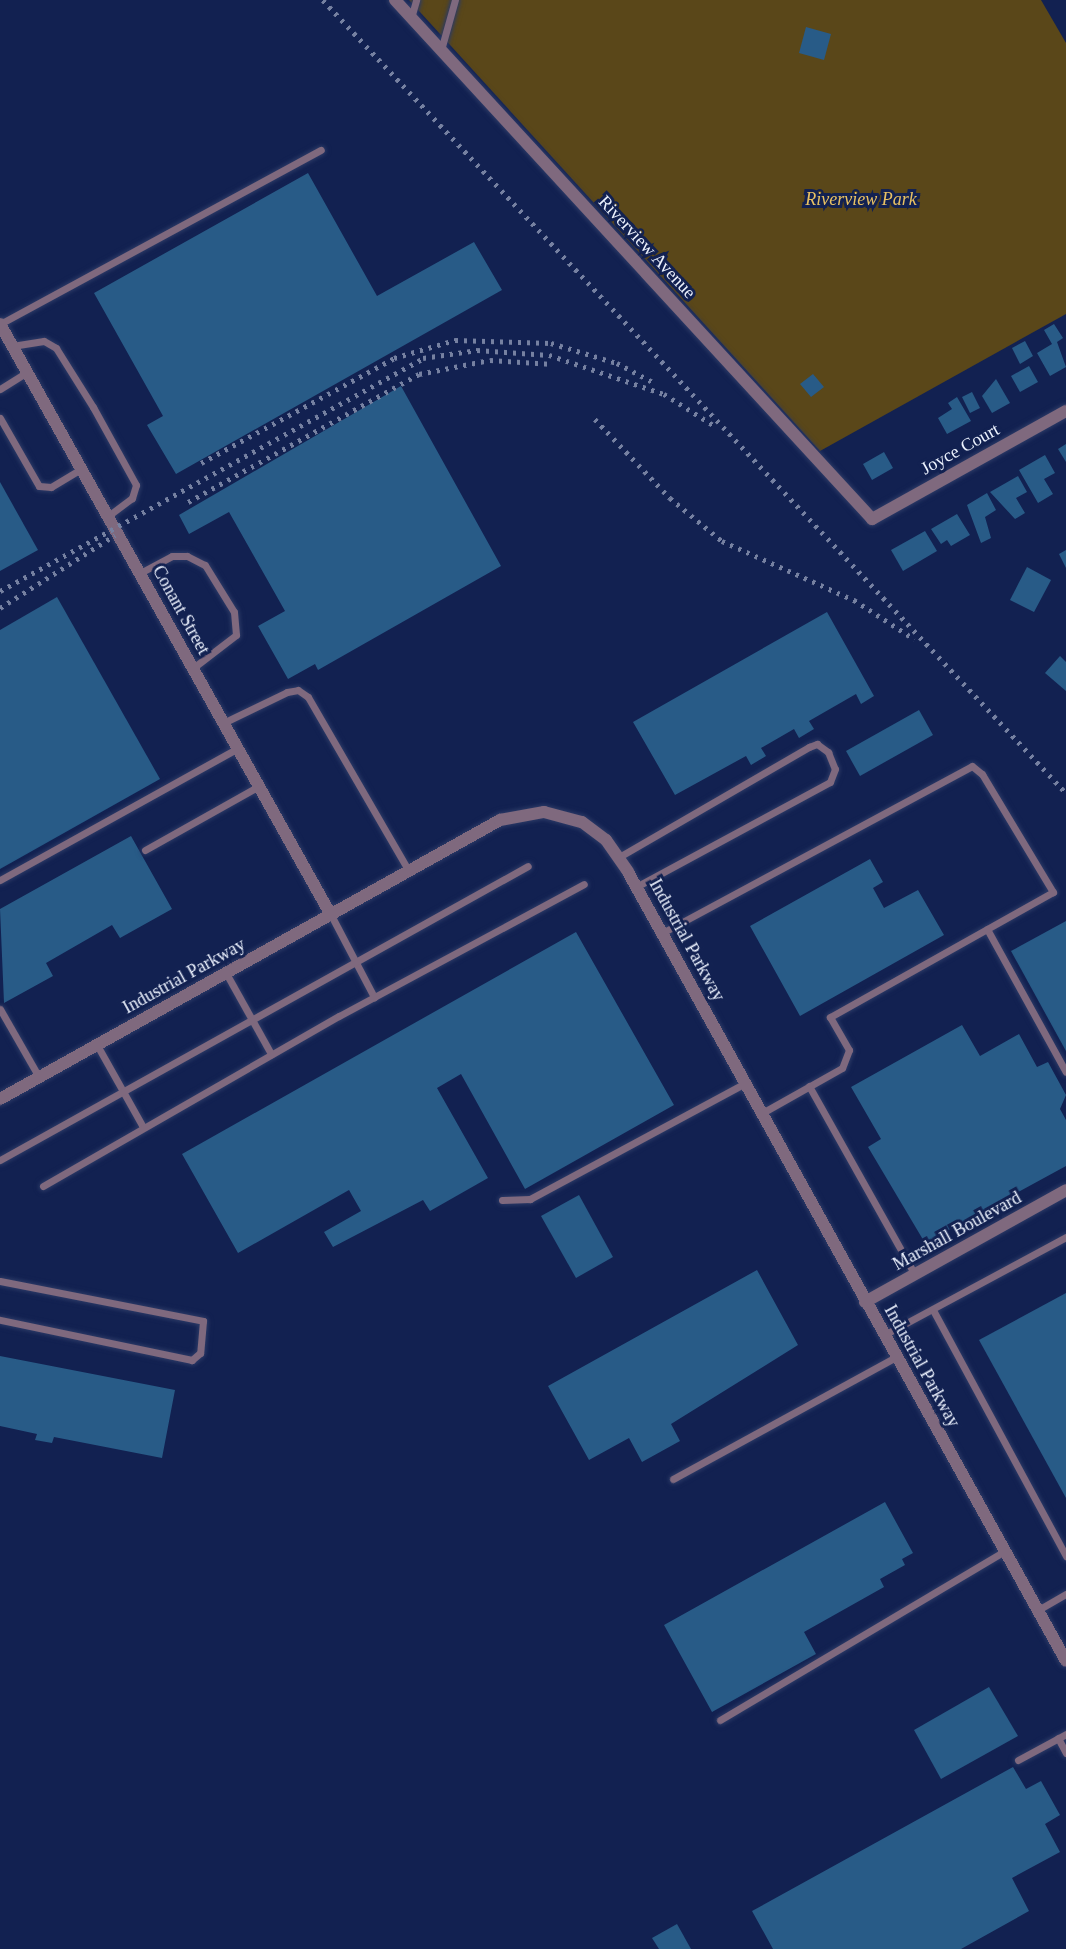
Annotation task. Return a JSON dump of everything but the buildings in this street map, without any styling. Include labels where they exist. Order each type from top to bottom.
[{"type":"street","name":"Riverview Avenue","points":[[395,0],[872,519]]},
{"type":"street","name":"Conant Street","points":[[0,324],[331,915]]},
{"type":"street","name":"Joyce Court","points":[[872,519],[1066,411]]},
{"type":"street","name":"Industrial Parkway","points":[[0,1099],[500,820],[530,812],[582,822],[619,857],[636,886],[1066,1661]]},
{"type":"street","name":"Marshall Boulevard","points":[[866,1302],[1066,1190]]},
{"type":"lane","points":[[411,18],[416,0]]},
{"type":"lane","points":[[441,50],[454,0]]},
{"type":"lane","points":[[0,324],[321,150]]},
{"type":"lane","points":[[12,346],[44,341],[56,348],[99,417],[136,485],[132,498],[108,516]]},
{"type":"lane","points":[[0,389],[27,372]]},
{"type":"lane","points":[[0,418],[39,486],[51,487],[81,469]]},
{"type":"lane","points":[[140,573],[172,556],[187,556],[205,565],[234,612],[236,635],[193,668]]},
{"type":"lane","points":[[223,723],[287,692],[298,690],[308,697],[409,871]]},
{"type":"lane","points":[[619,857],[809,747],[817,744],[828,752],[835,769],[830,782],[636,886]]},
{"type":"lane","points":[[0,880],[238,748]]},
{"type":"lane","points":[[662,933],[972,766],[982,774],[1053,892],[830,1017],[849,1050],[842,1068],[762,1113]]},
{"type":"lane","points":[[144,850],[259,786]]},
{"type":"lane","points":[[0,1160],[354,960],[528,866]]},
{"type":"lane","points":[[43,1186],[374,997],[584,884]]},
{"type":"lane","points":[[331,915],[374,997]]},
{"type":"lane","points":[[987,929],[1066,1072]]},
{"type":"lane","points":[[226,973],[272,1054]]},
{"type":"lane","points":[[0,1009],[39,1077]]},
{"type":"lane","points":[[97,1045],[143,1127]]},
{"type":"lane","points":[[502,1200],[530,1198],[745,1083]]},
{"type":"lane","points":[[809,1086],[916,1276]]},
{"type":"lane","points":[[884,1335],[1066,1237]]},
{"type":"lane","points":[[0,1281],[203,1321],[200,1353],[192,1360],[0,1320]]},
{"type":"lane","points":[[933,1310],[1066,1556]]},
{"type":"lane","points":[[673,1479],[896,1357]]},
{"type":"lane","points":[[720,1720],[1005,1551]]},
{"type":"lane","points":[[1038,1610],[1066,1593]]},
{"type":"lane","points":[[1018,1760],[1066,1734]]},
{"type":"lane","points":[[1058,1738],[1066,1754]]},
{"type":"green space","name":"Riverview Park","points":[[409,0],[1041,0],[1066,43],[1066,314],[820,451]]},
{"type":"railway","points":[[323,0],[1066,793]]},
{"type":"railway","points":[[201,463],[394,358],[455,340],[551,343],[617,363],[652,382]]},
{"type":"railway","points":[[0,591],[423,358],[477,350],[549,355],[664,394],[713,425]]},
{"type":"railway","points":[[188,502],[419,374],[490,360],[553,364]]},
{"type":"railway","points":[[595,419],[670,498],[722,541],[854,600],[914,639]]},
{"type":"railway","points":[[0,608],[115,535]]}]
